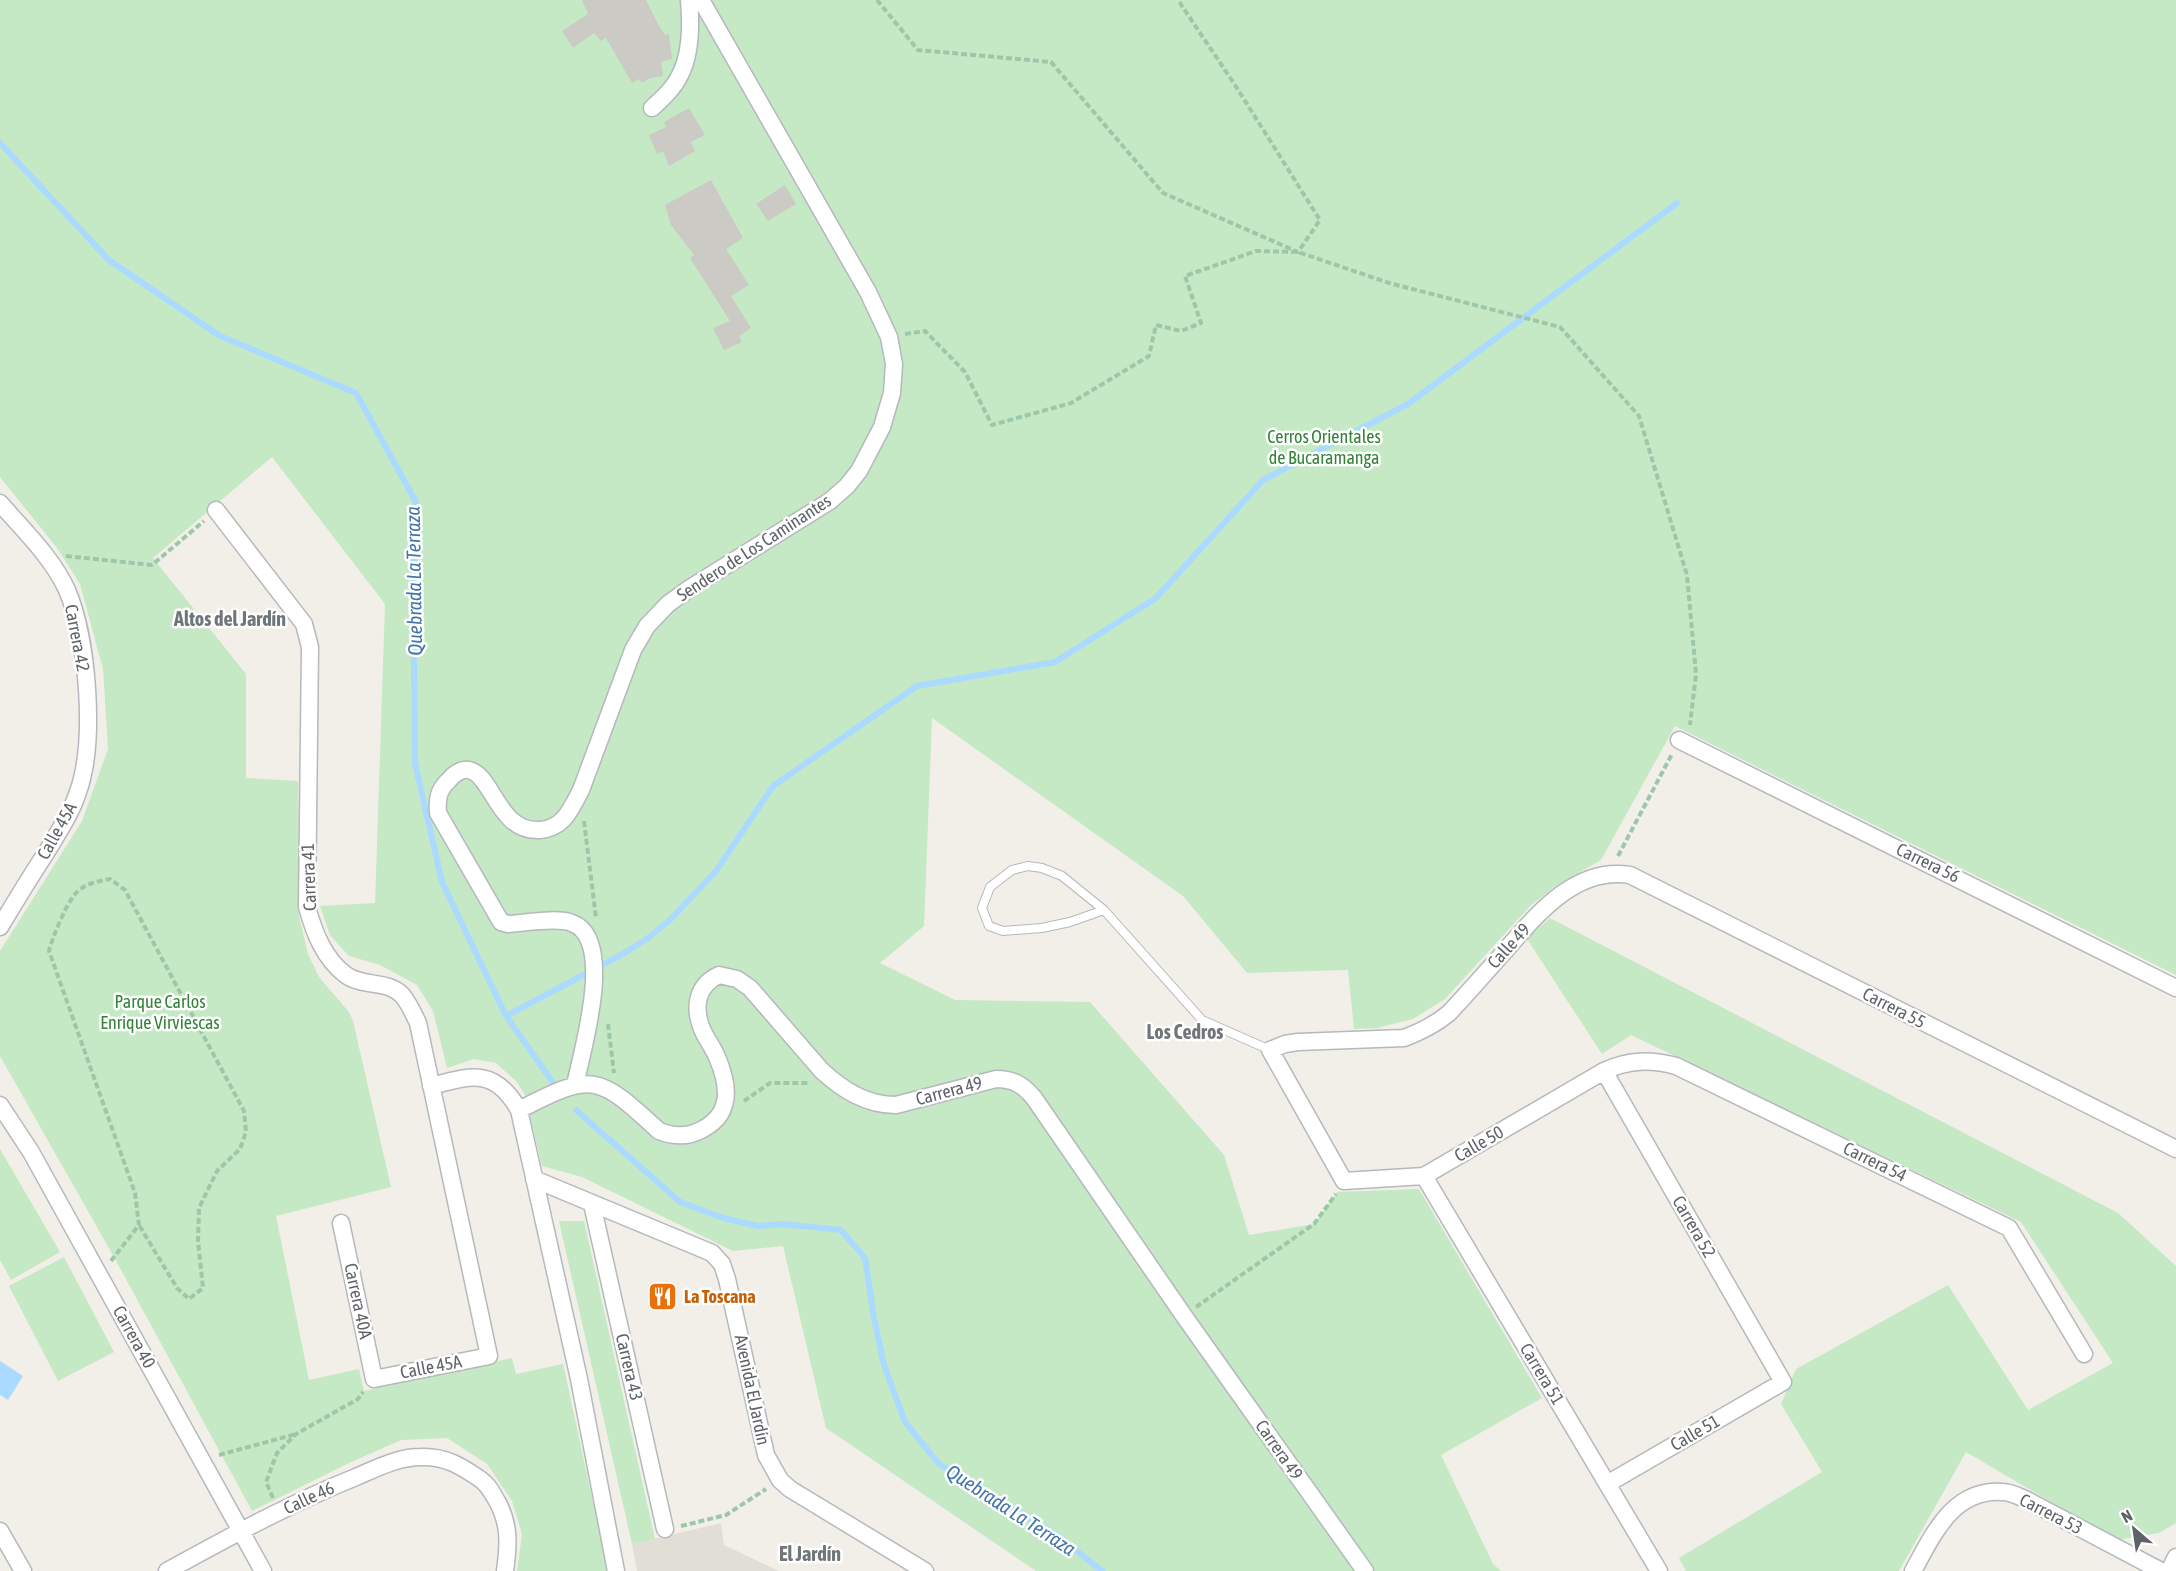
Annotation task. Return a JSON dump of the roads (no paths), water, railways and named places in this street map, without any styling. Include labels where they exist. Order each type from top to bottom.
[{"type":"street","points":[[652,108],[670,90],[681,74],[690,32],[689,0]]},
{"type":"street","name":"Sendero de Los Caminantes","points":[[575,1085],[596,981],[594,956],[589,941],[576,924],[565,921],[508,924],[501,922],[438,813],[437,799],[442,786],[454,774],[462,770],[471,770],[479,776],[507,816],[525,828],[538,830],[551,828],[562,822],[581,790],[633,650],[647,626],[668,604],[690,588],[830,501],[847,486],[859,471],[882,427],[892,393],[894,364],[889,337],[862,282],[701,0]]},
{"type":"street","name":"Carrera 42","points":[[0,503],[43,554],[66,589],[76,620],[84,666],[87,725]]},
{"type":"street","name":"Carrera 41","points":[[216,510],[304,624],[310,646],[307,907],[314,932],[326,953],[346,976],[362,983],[388,986],[400,993],[418,1023],[489,1356]]},
{"type":"street","name":"Calle 45A","points":[[0,927],[60,828],[78,793],[86,764],[87,725]]},
{"type":"street","name":"Carrera 56","points":[[1679,740],[2176,988]]},
{"type":"street","name":"Calle 49","points":[[1270,1050],[1298,1042],[1404,1038],[1435,1024],[1449,1014],[1534,918],[1554,899],[1577,884],[1610,873]]},
{"type":"street","name":"Carrera 55","points":[[1610,873],[1630,875],[2176,1149]]},
{"type":"street","name":"Carrera 49","points":[[575,1085],[598,1085],[616,1093],[659,1131],[673,1136],[698,1132],[720,1116],[726,1101],[724,1081],[718,1058],[702,1029],[698,1015],[701,989],[719,975],[737,979],[750,988],[822,1071],[856,1096],[883,1105],[910,1102],[996,1079],[1008,1079],[1023,1085],[1365,1571]]},
{"type":"street","name":"Calle 50","points":[[1270,1050],[1344,1181],[1424,1176],[1604,1071]]},
{"type":"street","name":"Carrera 54","points":[[1604,1071],[1620,1064],[1641,1061],[1658,1061],[1676,1066],[2009,1228],[2084,1354]]},
{"type":"street","name":"Carrera 52","points":[[1604,1071],[1784,1382]]},
{"type":"street","points":[[431,1086],[461,1078],[481,1077],[498,1084],[510,1094],[519,1110],[579,1379],[616,1571]]},
{"type":"street","points":[[519,1110],[575,1085]]},
{"type":"street","name":"Carrera 40","points":[[0,1105],[31,1152],[263,1571]]},
{"type":"street","name":"Carrera 51","points":[[1424,1176],[1659,1571]]},
{"type":"street","name":"Avenida El Jardín","points":[[534,1179],[712,1253],[722,1264],[728,1279],[766,1455],[780,1480],[802,1498],[924,1571]]},
{"type":"street","name":"Carrera 43","points":[[592,1204],[665,1529]]},
{"type":"street","name":"Carrera 40A","points":[[341,1223],[374,1379]]},
{"type":"street","name":"Calle 45A","points":[[374,1379],[489,1356]]},
{"type":"street","name":"Calle 51","points":[[1608,1484],[1784,1382]]},
{"type":"street","name":"Calle 46","points":[[167,1571],[241,1530],[335,1485],[406,1458],[423,1456],[442,1458],[459,1464],[486,1484],[502,1509],[508,1529],[509,1546],[505,1571]]},
{"type":"street","name":"Carrera 53","points":[[1913,1571],[1940,1522],[1966,1500],[1984,1492],[2004,1492],[2025,1499],[2161,1571]]},
{"type":"street","points":[[0,1532],[23,1571]]},
{"type":"street","points":[[2169,1571],[2176,1557]]},
{"type":"lane","points":[[1104,910],[1070,922],[1042,928],[1003,931],[989,926],[982,908],[990,886],[1012,870],[1028,866],[1042,868],[1062,876],[1104,910],[1202,1020],[1270,1050]]},
{"type":"water","points":[[0,1361],[23,1376],[8,1400],[0,1395]]},
{"type":"waterway","name":"Quebrada La Terraza","points":[[0,143],[109,260],[220,336],[356,393],[416,502],[413,575],[415,763],[442,882],[506,1016],[554,1084]]},
{"type":"waterway","points":[[506,1016],[621,955],[648,938],[670,920],[716,871],[773,786],[917,686],[1055,662],[1156,598],[1263,480],[1408,404],[1677,203]]},
{"type":"waterway","name":"Quebrada La Terraza","points":[[576,1110],[680,1202],[723,1218],[758,1226],[782,1224],[841,1230],[865,1258],[884,1365],[905,1422],[939,1464],[1057,1535],[1102,1571]]},
{"type":"place","name":"La Toscana","points":[[663,1297]]},
{"type":"district","name":"Altos del Jardín","points":[[230,619]]},
{"type":"district","name":"Los Cedros","points":[[1185,1032]]},
{"type":"district","name":"El Jardín","points":[[810,1554]]},
{"type":"park label","name":"Cerros Orientales de Bucaramanga","points":[[1324,447]]},
{"type":"park label","name":"Parque Carlos Enrique Virviescas","points":[[160,1012]]}]
